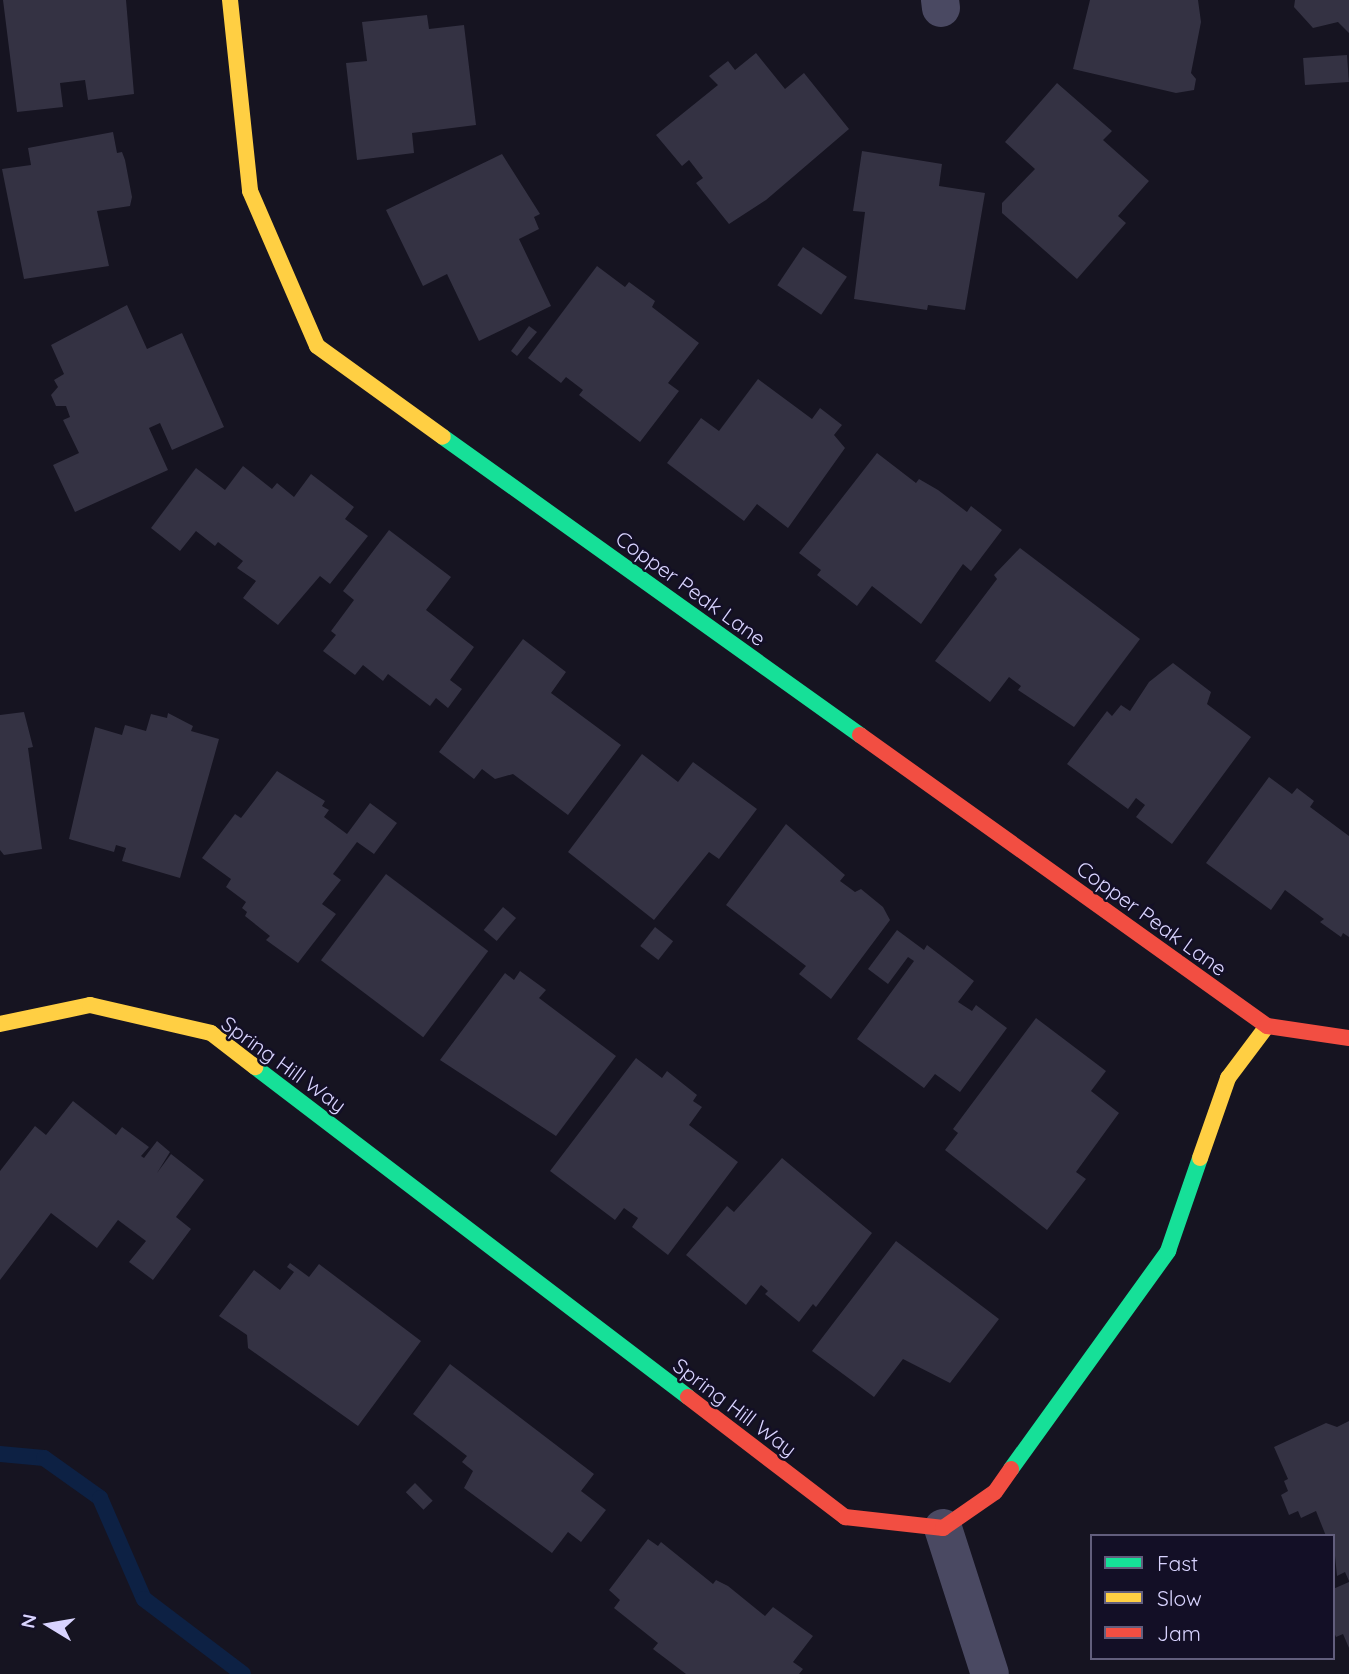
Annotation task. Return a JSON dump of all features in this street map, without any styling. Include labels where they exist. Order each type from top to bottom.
[{"type":"street","name":"Copper Peak Lane","points":[[230,0],[250,191],[317,346],[1267,1026],[1349,1038]]},
{"type":"street","name":"Spring Hill Way","points":[[0,1024],[90,1004],[211,1033],[845,1517],[943,1528]]},
{"type":"street","points":[[990,1674],[943,1528],[995,1492],[1168,1251],[1228,1077],[1267,1026]]},
{"type":"building","points":[[3,0],[126,0],[134,94],[88,100],[85,80],[60,83],[63,107],[17,112]]},
{"type":"building","points":[[1090,0],[1198,0],[1201,22],[1191,73],[1196,79],[1194,90],[1176,93],[1073,69]]},
{"type":"building","points":[[1295,0],[1349,0],[1349,33],[1338,22],[1313,28],[1294,7]]},
{"type":"building","points":[[427,15],[429,29],[464,25],[476,125],[412,133],[414,153],[357,160],[346,63],[367,61],[362,22]]},
{"type":"building","points":[[756,53],[785,89],[804,73],[849,129],[766,200],[729,224],[696,183],[703,178],[689,160],[682,166],[656,135],[718,85],[709,76],[728,61],[735,70]]},
{"type":"building","points":[[1347,55],[1349,82],[1305,85],[1303,58]]},
{"type":"building","points":[[1057,83],[1112,131],[1103,140],[1149,181],[1118,216],[1126,223],[1077,279],[1002,213],[1002,203],[1035,169],[1005,142]]},
{"type":"building","points":[[113,132],[117,153],[122,152],[125,160],[132,197],[130,206],[97,211],[109,266],[24,279],[2,169],[31,165],[28,148]]},
{"type":"building","points":[[862,151],[942,164],[939,186],[985,193],[965,310],[928,305],[927,310],[854,299],[865,212],[853,211]]},
{"type":"building","points":[[502,154],[540,214],[534,217],[539,229],[519,239],[551,306],[479,341],[447,274],[423,286],[386,210]]},
{"type":"building","points":[[803,247],[847,277],[821,315],[777,285]]},
{"type":"building","points":[[597,266],[625,287],[629,282],[655,301],[652,307],[699,343],[668,383],[679,391],[640,442],[579,395],[583,390],[566,377],[561,383],[528,358]]},
{"type":"building","points":[[127,305],[147,349],[182,333],[224,427],[172,450],[160,423],[149,428],[168,470],[75,512],[53,465],[79,453],[63,420],[70,417],[66,406],[56,406],[51,395],[58,387],[54,380],[64,374],[51,345]]},
{"type":"building","points":[[529,326],[537,332],[517,356],[511,351]]},
{"type":"building","points":[[758,379],[812,419],[820,408],[842,425],[834,435],[845,448],[788,528],[757,504],[744,521],[667,463],[701,418],[719,431]]},
{"type":"building","points":[[877,453],[916,483],[919,479],[967,512],[971,506],[1002,530],[971,571],[963,564],[921,624],[872,586],[857,606],[817,575],[821,570],[799,553]]},
{"type":"building","points":[[243,466],[272,489],[277,483],[294,497],[311,474],[354,507],[345,519],[368,536],[330,584],[320,576],[278,625],[243,598],[256,581],[237,568],[243,561],[218,542],[215,546],[196,531],[180,551],[151,528],[196,468],[225,490]]},
{"type":"building","points":[[389,530],[451,577],[426,610],[474,647],[450,680],[462,689],[448,708],[436,698],[430,706],[388,674],[383,681],[363,665],[355,675],[323,651],[336,635],[331,631],[354,600],[343,591]]},
{"type":"building","points":[[1020,548],[1140,639],[1074,727],[1018,690],[1021,686],[1009,677],[990,702],[935,661],[997,579],[994,575]]},
{"type":"building","points":[[523,639],[566,672],[551,693],[621,745],[568,815],[513,774],[495,779],[482,769],[474,779],[439,752]]},
{"type":"building","points":[[1173,663],[1211,692],[1207,704],[1251,737],[1172,844],[1136,817],[1145,805],[1136,798],[1128,809],[1067,764],[1107,711],[1112,716],[1121,705],[1130,711],[1149,682]]},
{"type":"building","points":[[24,712],[33,747],[28,748],[42,849],[4,855],[0,850],[0,715]]},
{"type":"building","points":[[168,713],[193,726],[191,731],[219,739],[180,878],[122,861],[126,848],[116,845],[114,852],[69,839],[95,727],[122,735],[125,725],[146,731],[151,714],[167,718]]},
{"type":"building","points":[[642,754],[678,782],[693,762],[757,809],[719,859],[709,852],[654,920],[568,852]]},
{"type":"building","points":[[277,771],[325,801],[322,806],[329,810],[324,817],[347,834],[370,803],[397,823],[374,854],[357,842],[333,874],[341,880],[322,904],[336,914],[298,963],[266,940],[270,936],[245,916],[247,912],[242,908],[246,902],[226,887],[231,879],[202,858],[235,814],[241,818]]},
{"type":"building","points":[[1269,777],[1292,794],[1297,788],[1314,801],[1310,807],[1349,836],[1349,937],[1343,933],[1341,937],[1320,922],[1324,919],[1285,890],[1271,910],[1206,863]]},
{"type":"building","points":[[786,824],[845,875],[840,881],[855,892],[861,889],[883,907],[890,920],[831,999],[799,974],[806,966],[726,905]]},
{"type":"building","points":[[386,874],[488,951],[423,1037],[321,960]]},
{"type":"building","points":[[503,907],[516,918],[497,941],[484,930]]},
{"type":"building","points":[[655,927],[673,941],[658,960],[640,946]]},
{"type":"building","points":[[897,930],[924,950],[927,945],[974,981],[958,1002],[972,1011],[976,1005],[1007,1028],[960,1092],[935,1074],[924,1088],[857,1039],[914,961],[908,957],[888,984],[868,969]]},
{"type":"building","points":[[520,971],[546,990],[539,998],[616,1056],[556,1136],[440,1060],[505,973],[514,980]]},
{"type":"building","points":[[1036,1018],[1106,1071],[1091,1091],[1119,1113],[1076,1172],[1086,1179],[1047,1230],[945,1150],[958,1133],[953,1129]]},
{"type":"building","points":[[636,1058],[662,1078],[667,1071],[697,1095],[693,1101],[702,1107],[689,1125],[738,1162],[668,1255],[632,1227],[638,1218],[624,1208],[615,1220],[550,1171]]},
{"type":"building","points":[[73,1101],[116,1135],[122,1127],[149,1147],[141,1156],[144,1158],[157,1141],[170,1152],[157,1173],[171,1154],[204,1180],[176,1217],[191,1229],[153,1280],[129,1262],[146,1241],[118,1220],[97,1248],[51,1213],[0,1280],[0,1171],[35,1126],[46,1135]]},
{"type":"building","points":[[782,1158],[872,1233],[816,1307],[813,1304],[799,1322],[765,1294],[768,1291],[761,1285],[746,1305],[686,1255],[727,1206],[734,1212]]},
{"type":"building","points":[[896,1241],[999,1319],[950,1383],[903,1359],[874,1397],[812,1351]]},
{"type":"building","points":[[290,1263],[309,1277],[319,1264],[421,1341],[358,1426],[248,1348],[247,1335],[219,1316],[254,1270],[280,1290],[294,1272],[287,1267]]},
{"type":"building","points":[[450,1364],[594,1474],[581,1491],[606,1510],[581,1542],[568,1532],[552,1553],[464,1488],[473,1471],[462,1462],[467,1456],[413,1414]]},
{"type":"building","points":[[1349,1421],[1349,1581],[1345,1572],[1337,1576],[1335,1534],[1325,1534],[1316,1511],[1301,1518],[1298,1511],[1289,1515],[1281,1495],[1288,1491],[1284,1481],[1288,1479],[1274,1447],[1326,1423],[1337,1427]]},
{"type":"building","points":[[415,1483],[433,1501],[423,1510],[406,1492]]},
{"type":"building","points":[[648,1539],[658,1546],[661,1542],[713,1584],[716,1580],[728,1586],[765,1616],[773,1607],[813,1636],[793,1662],[803,1669],[799,1674],[686,1674],[653,1649],[658,1643],[614,1608],[620,1600],[609,1590]]},
{"type":"building","points":[[1349,1582],[1349,1648],[1343,1634],[1336,1637],[1335,1635],[1335,1588]]},
{"type":"waterway","points":[[0,1454],[44,1458],[100,1498],[144,1599],[243,1674]]},
{"type":"traffic: fast","points":[[443,437],[860,735]]},
{"type":"traffic: fast","points":[[255,1067],[688,1397]]},
{"type":"traffic: fast","points":[[1011,1469],[1168,1251],[1200,1158]]},
{"type":"traffic: slow","points":[[230,0],[250,191],[317,346],[443,437]]},
{"type":"traffic: slow","points":[[0,1024],[90,1005],[211,1033],[255,1067]]},
{"type":"traffic: slow","points":[[1200,1158],[1228,1078],[1267,1026]]},
{"type":"traffic: jam","points":[[860,735],[1267,1026],[1349,1038]]},
{"type":"traffic: jam","points":[[688,1397],[845,1517],[943,1528],[995,1492],[1011,1469]]}]
